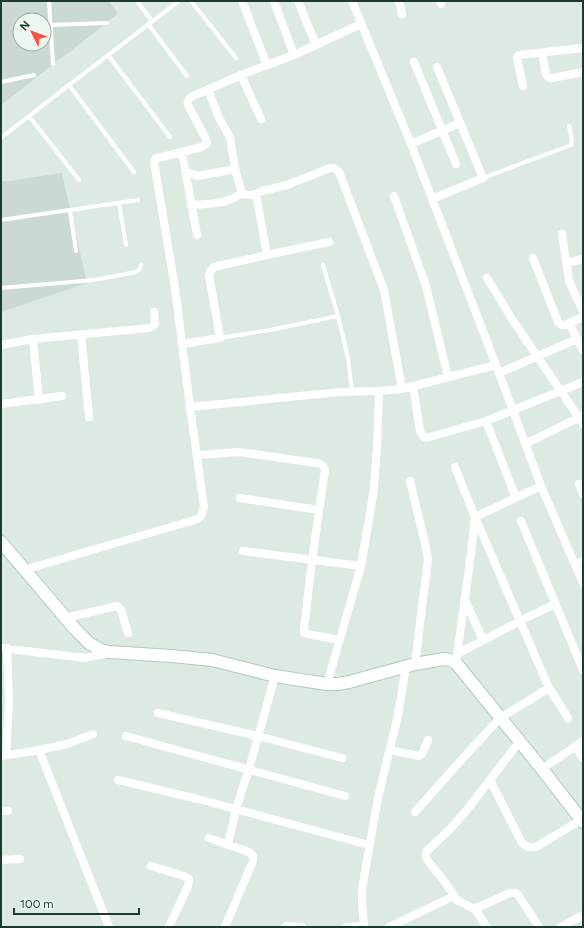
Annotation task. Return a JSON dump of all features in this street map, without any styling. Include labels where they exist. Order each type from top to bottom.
[{"type":"street","points":[[242,1],[267,65]]},
{"type":"street","points":[[274,1],[294,55]]},
{"type":"street","points":[[298,1],[316,45]]},
{"type":"street","points":[[352,1],[411,144],[498,369],[541,486],[580,563],[583,584]]},
{"type":"street","points":[[399,1],[402,14]]},
{"type":"street","points":[[24,570],[198,519],[201,516],[204,507],[175,288],[154,162],[156,158],[202,146],[206,143],[206,139],[188,102],[191,97],[241,75],[294,55],[361,24]]},
{"type":"street","points":[[523,86],[516,58],[521,54],[583,48]]},
{"type":"street","points":[[542,53],[546,74],[548,77],[552,78],[583,72]]},
{"type":"street","points":[[414,62],[456,164]]},
{"type":"street","points":[[432,199],[482,178],[437,67]]},
{"type":"street","points":[[241,75],[261,119]]},
{"type":"street","points":[[208,89],[218,116],[230,137],[235,169],[242,193]]},
{"type":"street","points":[[411,144],[460,123]]},
{"type":"street","points":[[182,152],[197,235]]},
{"type":"street","points":[[192,205],[223,202],[242,193],[247,195],[256,194],[330,168],[334,168],[339,172],[384,290],[402,389]]},
{"type":"street","points":[[186,172],[198,176],[235,169]]},
{"type":"street","points":[[256,194],[267,255]]},
{"type":"street","points":[[394,196],[426,286],[448,377]]},
{"type":"street","points":[[562,234],[570,281],[583,311]]},
{"type":"street","points":[[182,344],[220,338],[209,275],[214,267],[329,242]]},
{"type":"street","points":[[533,258],[558,322],[562,326],[565,326],[583,317]]},
{"type":"street","points":[[566,263],[583,259]]},
{"type":"street","points":[[487,278],[512,319],[582,419],[525,444]]},
{"type":"street","points":[[1,345],[33,339],[152,328],[155,324],[154,312]]},
{"type":"street","points":[[569,323],[583,350]]},
{"type":"street","points":[[81,334],[89,417]]},
{"type":"street","points":[[33,339],[39,400]]},
{"type":"street","points":[[190,407],[352,391],[402,389],[448,377],[498,369],[537,356],[578,339]]},
{"type":"street","points":[[413,386],[420,431],[423,437],[429,438],[486,421],[583,382]]},
{"type":"street","points":[[327,684],[360,566],[374,488],[379,391]]},
{"type":"street","points":[[1,404],[62,396]]},
{"type":"street","points":[[486,421],[516,498]]},
{"type":"street","points":[[197,456],[239,452],[320,464],[324,468],[325,470],[312,560],[304,633],[340,640]]},
{"type":"street","points":[[455,467],[474,517],[549,688],[568,718]]},
{"type":"street","points":[[347,927],[364,926],[362,889],[369,845],[378,798],[411,665],[428,559],[410,481]]},
{"type":"street","points":[[579,484],[583,494]]},
{"type":"street","points":[[474,517],[541,486]]},
{"type":"street","points":[[240,498],[319,510]]},
{"type":"street","points":[[474,517],[471,554],[456,659],[500,718],[582,821],[536,847],[530,848],[522,843],[490,780]]},
{"type":"street","points":[[521,521],[583,670]]},
{"type":"street","points":[[1,542],[78,634],[95,647],[109,652],[212,660],[275,676],[327,684],[349,682],[411,665],[444,659],[456,659],[483,640],[555,604]]},
{"type":"street","points":[[243,551],[360,566]]},
{"type":"street","points":[[464,599],[483,640]]},
{"type":"street","points":[[65,618],[117,606],[121,610],[128,633]]},
{"type":"street","points":[[93,734],[67,744],[3,756],[10,701],[4,648],[85,658],[109,652]]},
{"type":"street","points":[[228,845],[236,809],[249,769],[275,676]]},
{"type":"street","points":[[415,812],[500,718],[549,688]]},
{"type":"street","points":[[158,713],[258,736],[342,758]]},
{"type":"street","points":[[126,736],[345,796]]},
{"type":"street","points":[[390,750],[419,756],[422,754],[428,740]]},
{"type":"street","points":[[542,769],[583,741]]},
{"type":"street","points":[[484,926],[478,913],[474,909],[460,902],[454,896],[428,861],[425,854],[458,820],[519,742]]},
{"type":"street","points":[[575,746],[583,758]]},
{"type":"street","points":[[39,750],[110,927]]},
{"type":"street","points":[[118,780],[198,799],[369,845]]},
{"type":"street","points":[[209,838],[249,852],[254,856],[225,927]]},
{"type":"street","points":[[1,860],[20,859]]},
{"type":"street","points":[[152,866],[189,879],[188,886],[169,927]]},
{"type":"street","points":[[474,909],[510,893],[516,893],[539,927]]},
{"type":"street","points":[[389,927],[454,896]]},
{"type":"street","points":[[561,927],[583,915]]},
{"type":"street","points":[[285,927],[289,925],[302,927]]},
{"type":"lane","points":[[50,1],[50,12]]},
{"type":"lane","points":[[137,1],[152,21]]},
{"type":"lane","points":[[1,138],[108,54],[179,1]]},
{"type":"lane","points":[[191,1],[236,58]]},
{"type":"lane","points":[[52,25],[107,23]]},
{"type":"lane","points":[[148,24],[187,76]]},
{"type":"lane","points":[[52,44],[53,64]]},
{"type":"lane","points":[[108,54],[170,137]]},
{"type":"lane","points":[[1,82],[34,75]]},
{"type":"lane","points":[[69,85],[134,172]]},
{"type":"lane","points":[[29,116],[79,180]]},
{"type":"lane","points":[[482,178],[571,144],[572,140],[569,126]]},
{"type":"lane","points":[[1,220],[138,200]]},
{"type":"lane","points":[[119,203],[126,245]]},
{"type":"lane","points":[[70,211],[76,251]]},
{"type":"lane","points":[[1,288],[94,280],[136,272],[140,269],[141,265]]},
{"type":"lane","points":[[324,265],[348,358],[352,391]]},
{"type":"lane","points":[[220,338],[270,330],[338,316]]},
{"type":"shaded area","points":[[1,1],[109,1],[118,14],[1,105]]},
{"type":"shaded area","points":[[62,173],[87,283],[1,312],[1,182]]}]
